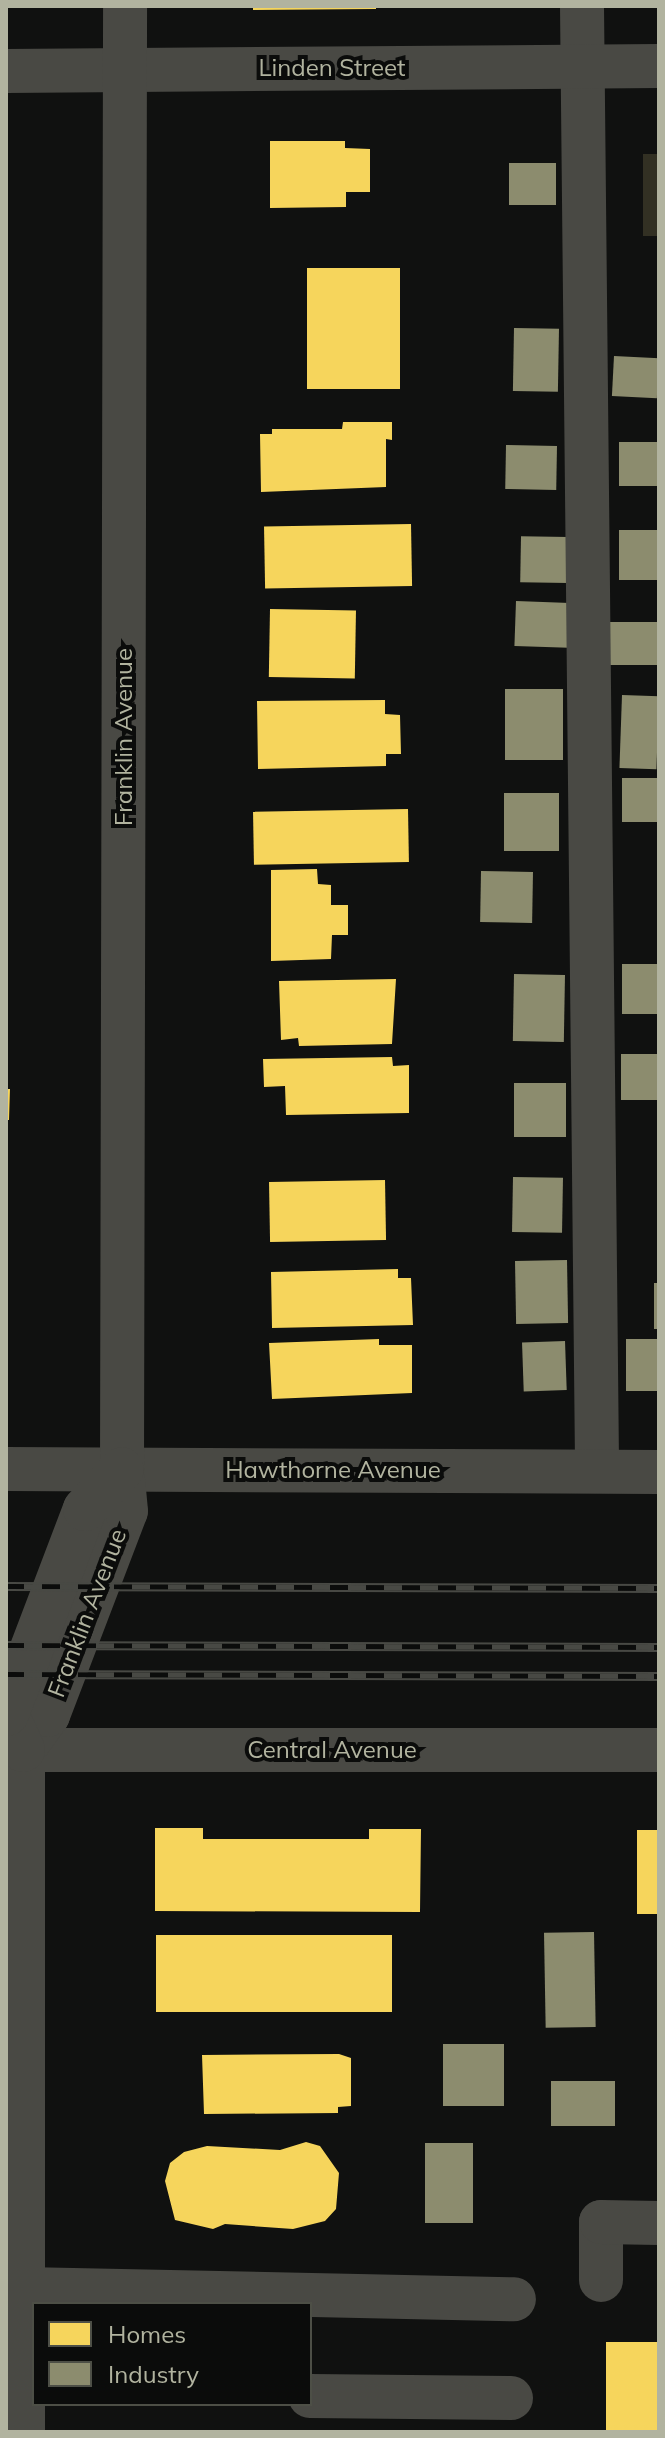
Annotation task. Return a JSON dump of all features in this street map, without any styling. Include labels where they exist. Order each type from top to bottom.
[{"type":"street","name":"Franklin Avenue","points":[[22,2389],[24,2289],[14,1750],[7,1714],[85,1509],[122,1469],[125,6]]},
{"type":"street","points":[[582,6],[597,1471]]},
{"type":"street","name":"Linden Street","points":[[6,71],[659,66]]},
{"type":"street","name":"Hawthorne Avenue","points":[[6,1469],[659,1472]]},
{"type":"street","name":"Central Avenue","points":[[14,1750],[659,1750]]},
{"type":"street","points":[[601,2280],[601,2222],[659,2223]]},
{"type":"street","points":[[24,2289],[514,2299]]},
{"type":"street","points":[[312,2396],[511,2398]]},
{"type":"shaded area","points":[[643,154],[659,154],[659,236],[643,236]]},
{"type":"building: Homes","points":[[253,6],[376,6],[376,9],[253,10]]},
{"type":"building: Homes","points":[[270,141],[345,141],[345,148],[370,149],[370,192],[346,192],[346,207],[270,208]]},
{"type":"building: Homes","points":[[307,268],[400,268],[400,389],[307,389]]},
{"type":"building: Homes","points":[[343,422],[392,422],[392,440],[386,439],[386,487],[261,492],[260,434],[272,434],[272,429],[342,429]]},
{"type":"building: Homes","points":[[411,524],[412,586],[265,589],[264,527]]},
{"type":"building: Homes","points":[[270,609],[356,611],[355,678],[269,677]]},
{"type":"building: Homes","points":[[385,700],[385,714],[400,715],[401,754],[386,754],[386,766],[258,769],[257,701]]},
{"type":"building: Homes","points":[[408,809],[409,862],[254,865],[253,812]]},
{"type":"building: Homes","points":[[317,869],[318,884],[331,885],[331,905],[348,905],[348,935],[332,935],[331,959],[271,961],[271,870]]},
{"type":"building: Homes","points":[[396,979],[392,1044],[299,1046],[298,1038],[281,1040],[279,981]]},
{"type":"building: Homes","points":[[392,1057],[393,1066],[409,1065],[409,1113],[286,1115],[285,1086],[264,1087],[263,1059]]},
{"type":"building: Homes","points":[[6,1089],[10,1089],[9,1120],[6,1120]]},
{"type":"building: Homes","points":[[385,1180],[386,1240],[270,1242],[269,1182]]},
{"type":"building: Homes","points":[[398,1269],[398,1278],[411,1278],[413,1325],[272,1328],[271,1272]]},
{"type":"building: Homes","points":[[379,1339],[379,1345],[412,1345],[412,1393],[272,1399],[269,1343]]},
{"type":"building: Homes","points":[[155,1828],[203,1828],[203,1839],[369,1839],[369,1829],[421,1829],[420,1912],[155,1911]]},
{"type":"building: Homes","points":[[637,1830],[659,1830],[659,1914],[637,1914]]},
{"type":"building: Homes","points":[[156,1935],[392,1935],[392,2012],[156,2012]]},
{"type":"building: Homes","points":[[339,2054],[351,2058],[351,2106],[338,2107],[338,2113],[204,2114],[202,2055]]},
{"type":"building: Homes","points":[[306,2142],[320,2146],[339,2173],[336,2209],[325,2221],[293,2229],[225,2224],[213,2229],[175,2220],[165,2181],[170,2163],[184,2152],[207,2146],[280,2150]]},
{"type":"building: Homes","points":[[606,2342],[658,2342],[658,2432],[606,2432]]},
{"type":"building: Industry","points":[[509,163],[556,163],[556,205],[509,205]]},
{"type":"building: Industry","points":[[514,328],[559,329],[558,392],[513,391]]},
{"type":"building: Industry","points":[[614,356],[659,358],[657,398],[612,396]]},
{"type":"building: Industry","points":[[619,442],[659,442],[659,486],[619,486]]},
{"type":"building: Industry","points":[[506,445],[557,446],[556,490],[505,489]]},
{"type":"building: Industry","points":[[619,530],[659,530],[659,580],[619,580]]},
{"type":"building: Industry","points":[[521,536],[569,537],[568,583],[520,582]]},
{"type":"building: Industry","points":[[516,601],[570,603],[568,648],[514,646]]},
{"type":"building: Industry","points":[[610,622],[659,622],[659,665],[610,665]]},
{"type":"building: Industry","points":[[505,689],[563,689],[563,760],[505,760]]},
{"type":"building: Industry","points":[[622,695],[659,696],[656,769],[619,768]]},
{"type":"building: Industry","points":[[622,778],[659,778],[659,822],[622,822]]},
{"type":"building: Industry","points":[[504,793],[559,793],[559,851],[504,851]]},
{"type":"building: Industry","points":[[481,871],[533,872],[532,923],[480,922]]},
{"type":"building: Industry","points":[[622,964],[659,964],[659,1014],[622,1014]]},
{"type":"building: Industry","points":[[514,974],[565,975],[564,1042],[513,1041]]},
{"type":"building: Industry","points":[[621,1054],[659,1054],[659,1100],[621,1100]]},
{"type":"building: Industry","points":[[514,1083],[566,1083],[566,1137],[514,1137]]},
{"type":"building: Industry","points":[[513,1177],[563,1178],[562,1233],[512,1232]]},
{"type":"building: Industry","points":[[567,1260],[568,1323],[516,1324],[515,1261]]},
{"type":"building: Industry","points":[[654,1283],[659,1283],[659,1329],[654,1329]]},
{"type":"building: Industry","points":[[626,1339],[659,1339],[659,1391],[626,1391]]},
{"type":"building: Industry","points":[[565,1341],[567,1390],[524,1391],[522,1343]]},
{"type":"building: Industry","points":[[594,1932],[596,2027],[546,2028],[544,1933]]},
{"type":"building: Industry","points":[[443,2044],[504,2044],[504,2106],[443,2106]]},
{"type":"building: Industry","points":[[551,2081],[615,2081],[615,2126],[551,2126]]},
{"type":"building: Industry","points":[[425,2143],[473,2143],[473,2223],[425,2223]]},
{"type":"railway","points":[[6,1586],[659,1588]]},
{"type":"railway","points":[[6,1645],[659,1647]]},
{"type":"railway","points":[[6,1674],[659,1676]]}]
